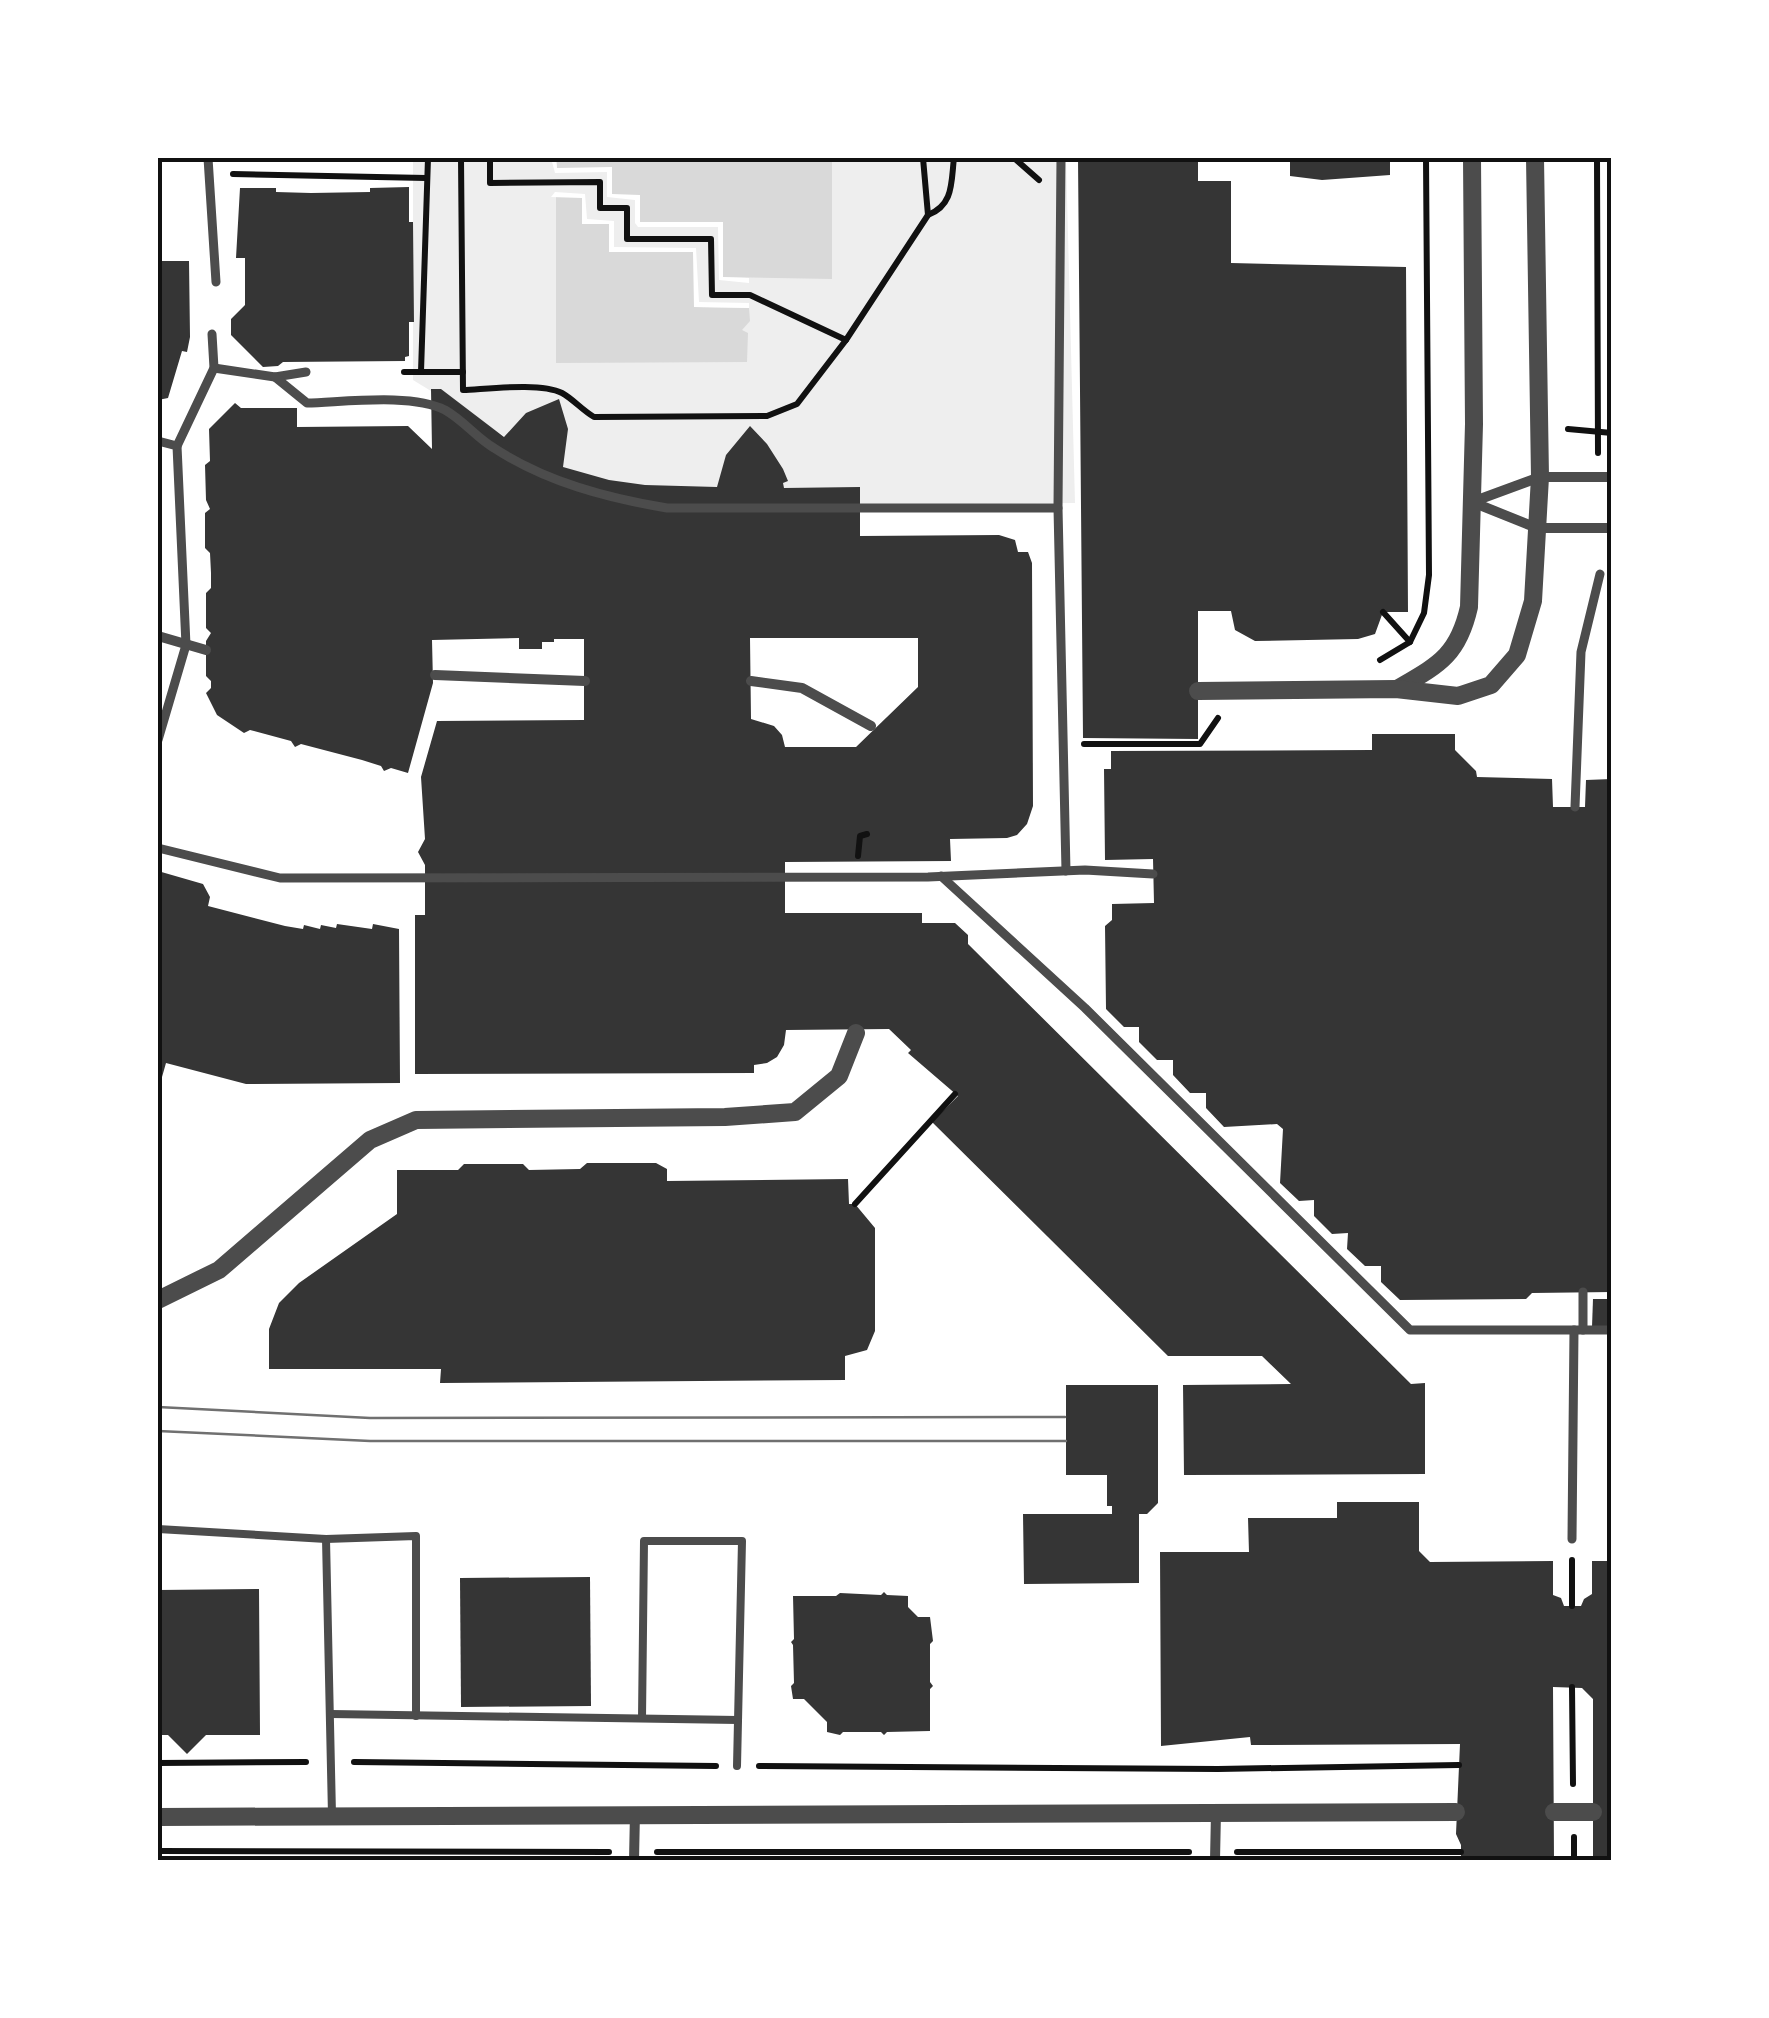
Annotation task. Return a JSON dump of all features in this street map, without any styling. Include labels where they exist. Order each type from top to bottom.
[{"type":"street","points":[[208,158],[216,282]]},
{"type":"street","points":[[1061,158],[1058,508],[1066,871]]},
{"type":"street","points":[[1396,689],[1449,656],[1464,628],[1470,596],[1472,158]]},
{"type":"street","points":[[1198,691],[1396,689],[1458,696],[1491,685],[1517,655],[1533,601],[1540,478],[1535,158]]},
{"type":"street","points":[[158,740],[186,645],[177,446],[214,368],[212,334]]},
{"type":"street","points":[[214,368],[275,376],[306,372]]},
{"type":"street","points":[[275,376],[308,403],[409,401],[444,409],[494,449],[563,483],[609,498],[667,508],[1058,508]]},
{"type":"street","points":[[158,441],[177,446]]},
{"type":"street","points":[[1472,502],[1540,478],[1612,478]]},
{"type":"street","points":[[1472,502],[1537,528],[1612,528]]},
{"type":"street","points":[[1575,807],[1581,652],[1600,574]]},
{"type":"street","points":[[158,636],[206,650]]},
{"type":"street","points":[[435,675],[585,682]]},
{"type":"street","points":[[751,681],[802,688],[871,726]]},
{"type":"street","points":[[158,848],[280,878],[941,876],[1066,871],[1153,874]]},
{"type":"street","points":[[941,876],[1084,1008],[1410,1330],[1612,1330]]},
{"type":"street","points":[[158,1300],[219,1270],[370,1140],[416,1120],[725,1117],[795,1112],[839,1076],[856,1033]]},
{"type":"street","points":[[1572,1539],[1582,1292]]},
{"type":"street","points":[[1215,1856],[1216,1811]]},
{"type":"street","points":[[158,1817],[1456,1812]]},
{"type":"street","points":[[1554,1812],[1593,1812]]},
{"type":"street","points":[[634,1856],[636,1814]]},
{"type":"lane","points":[[158,1529],[326,1539],[416,1536],[416,1716]]},
{"type":"lane","points":[[326,1539],[332,1816]]},
{"type":"lane","points":[[642,1718],[644,1541],[742,1540],[737,1766]]},
{"type":"lane","points":[[332,1714],[738,1720]]},
{"type":"path","points":[[422,372],[428,158]]},
{"type":"path","points":[[461,158],[463,390],[551,388],[566,394],[577,408],[594,418],[767,416],[797,404],[846,340],[928,214],[923,158]]},
{"type":"path","points":[[490,158],[490,183],[600,182],[600,208],[627,208],[627,239],[711,239],[712,295],[750,295],[846,340]]},
{"type":"path","points":[[928,214],[941,210],[949,198],[954,158]]},
{"type":"path","points":[[1376,662],[1410,642],[1424,613],[1429,575],[1426,158]]},
{"type":"path","points":[[1598,158],[1599,478]]},
{"type":"path","points":[[1598,170],[1612,170]]},
{"type":"path","points":[[211,174],[426,178]]},
{"type":"path","points":[[402,372],[463,372]]},
{"type":"path","points":[[1382,612],[1410,642]]},
{"type":"path","points":[[1104,744],[1184,744]]},
{"type":"path","points":[[855,1204],[956,1094]]},
{"type":"path","points":[[1572,1539],[1572,1606]]},
{"type":"path","points":[[1572,1688],[1572,1708]]},
{"type":"path","points":[[158,1763],[1218,1769],[1460,1766]]},
{"type":"path","points":[[158,1851],[634,1856],[853,1851],[1215,1856],[1460,1852]]},
{"type":"path","points":[[853,1851],[856,1860]]},
{"type":"shaded area","points":[[413,158],[1066,158],[1075,503],[620,507],[413,380]]},
{"type":"shaded area","points":[[556,158],[832,158],[832,279],[723,277],[723,222],[640,222],[640,195],[612,195],[612,168],[557,168]]},
{"type":"shaded area","points":[[556,197],[582,197],[583,224],[609,223],[610,252],[694,252],[695,307],[749,308],[750,321],[742,330],[748,333],[747,362],[556,363]]},
{"type":"pier","points":[[551,158],[556,158],[557,168],[612,167],[612,194],[640,195],[640,222],[723,222],[723,277],[749,278],[749,283],[719,280],[718,227],[638,227],[635,200],[607,197],[607,172],[555,173]]},
{"type":"pier","points":[[555,192],[585,194],[587,219],[614,221],[614,247],[696,248],[699,302],[749,303],[749,308],[694,307],[693,252],[609,252],[609,224],[582,224],[582,198],[551,197]]},
{"type":"building","points":[[1078,158],[1198,158],[1198,181],[1231,181],[1231,263],[1406,267],[1408,612],[1383,612],[1375,634],[1358,639],[1255,641],[1235,630],[1231,611],[1198,611],[1198,739],[1083,738]]},
{"type":"building","points":[[1290,158],[1390,158],[1390,175],[1322,180],[1290,176]]},
{"type":"building","points":[[409,187],[414,322],[409,322],[409,356],[405,361],[283,362],[263,367],[231,335],[231,319],[245,305],[245,258],[236,258],[240,188],[311,193]]},
{"type":"building","points":[[158,261],[189,261],[190,337],[168,398],[158,400]]},
{"type":"building","points":[[431,389],[441,389],[504,437],[526,413],[559,399],[568,429],[563,467],[645,485],[717,487],[726,455],[750,426],[783,469],[788,481],[783,483],[784,488],[860,487],[860,536],[999,535],[1015,540],[1018,552],[1028,552],[1032,563],[1033,806],[1027,824],[1017,835],[1007,838],[950,839],[951,861],[785,862],[785,913],[922,913],[922,923],[955,923],[968,935],[968,944],[1411,1384],[1425,1383],[1425,1474],[1184,1475],[1183,1385],[1291,1384],[1262,1356],[1168,1356],[932,1122],[958,1096],[908,1053],[911,1050],[889,1029],[786,1030],[777,1057],[754,1065],[754,1073],[415,1074],[415,915],[425,915],[425,865],[418,852],[425,839],[421,777],[437,721],[584,720],[584,639],[554,639],[542,642],[542,649],[519,649],[519,638],[432,640],[433,683],[408,773],[391,768],[384,771],[381,766],[301,744],[295,747],[291,741],[250,730],[244,733],[217,715],[206,693],[211,688],[206,676],[206,641],[211,633],[206,628],[206,593],[211,588],[211,573],[210,553],[205,548],[205,513],[210,509],[205,465],[210,461],[209,429],[235,403],[241,408],[297,408],[297,427],[408,426],[432,449]],"holes":[[[750,638],[918,638],[918,687],[856,747],[785,747],[774,726],[751,719]]]},
{"type":"building","points":[[1372,734],[1455,734],[1455,750],[1476,771],[1477,777],[1552,779],[1553,807],[1585,807],[1586,780],[1612,779],[1612,1292],[1532,1293],[1526,1299],[1400,1300],[1381,1282],[1381,1266],[1365,1266],[1347,1249],[1348,1233],[1332,1234],[1314,1216],[1314,1200],[1299,1201],[1280,1183],[1283,1129],[1277,1124],[1224,1127],[1206,1108],[1206,1093],[1190,1093],[1173,1075],[1173,1060],[1157,1060],[1139,1042],[1139,1027],[1124,1027],[1106,1009],[1105,926],[1112,920],[1112,904],[1154,903],[1153,859],[1105,860],[1104,769],[1111,769],[1111,751],[1372,750]]},
{"type":"building","points":[[158,871],[203,884],[210,897],[208,906],[285,926],[320,929],[321,925],[336,928],[337,924],[372,929],[373,924],[399,929],[400,1083],[246,1084],[166,1063],[158,1091]]},
{"type":"building","points":[[587,1163],[656,1163],[667,1169],[667,1181],[848,1179],[849,1204],[855,1204],[875,1228],[875,1331],[867,1350],[845,1356],[845,1380],[440,1383],[441,1369],[269,1369],[269,1329],[279,1303],[299,1283],[397,1214],[397,1170],[458,1170],[464,1164],[523,1164],[529,1170],[580,1169]]},
{"type":"building","points":[[1593,1299],[1612,1299],[1612,1327],[1592,1327]]},
{"type":"building","points":[[1066,1385],[1158,1385],[1158,1503],[1147,1514],[1139,1514],[1139,1583],[1024,1584],[1023,1514],[1112,1514],[1112,1506],[1107,1506],[1107,1475],[1066,1475]]},
{"type":"building","points":[[1337,1502],[1419,1502],[1419,1551],[1430,1562],[1553,1561],[1553,1595],[1561,1598],[1564,1606],[1581,1606],[1592,1594],[1592,1561],[1612,1561],[1612,1860],[1593,1860],[1593,1699],[1582,1688],[1553,1687],[1554,1860],[1461,1860],[1456,1834],[1460,1744],[1251,1745],[1250,1737],[1161,1746],[1160,1552],[1249,1552],[1248,1518],[1337,1518]]},
{"type":"building","points":[[590,1577],[591,1706],[461,1707],[460,1578]]},
{"type":"building","points":[[259,1589],[260,1735],[206,1735],[187,1754],[168,1735],[158,1735],[158,1590]]},
{"type":"building","points":[[884,1592],[908,1596],[908,1607],[918,1617],[930,1617],[930,1731],[884,1735],[827,1732],[827,1722],[804,1699],[793,1699],[793,1596]]},
{"type":"tram line","points":[[158,1407],[370,1418],[1065,1417]]},
{"type":"tram line","points":[[158,1431],[370,1441],[1066,1441]]}]
